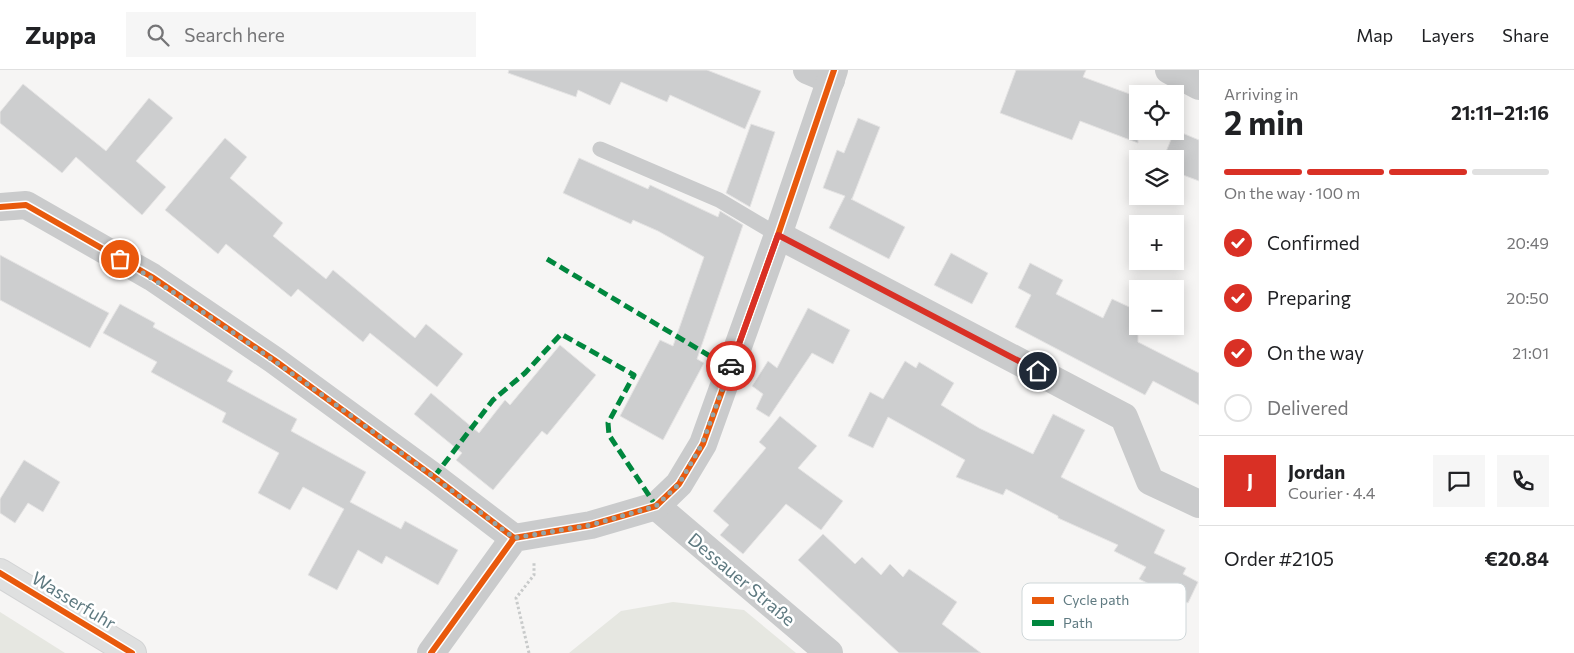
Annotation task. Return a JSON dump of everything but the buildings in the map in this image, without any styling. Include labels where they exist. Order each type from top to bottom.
[{"type":"main road","name":"Wasserfuhr","points":[[0,573],[132,653]]},
{"type":"street","points":[[1169,70],[1199,86]]},
{"type":"street","points":[[431,653],[524,536],[591,525],[656,506],[679,484],[702,444],[778,235],[824,73]]},
{"type":"street","points":[[0,207],[26,205],[152,277],[274,360],[434,477],[524,536]]},
{"type":"street","points":[[778,235],[1124,417],[1150,481],[1199,504]]},
{"type":"street","name":"Dessauer Straße","points":[[656,506],[829,653]]},
{"type":"lane","points":[[600,149],[719,200],[778,235]]},
{"type":"path","points":[[524,536],[534,575],[516,598],[529,653]]},
{"type":"shaded area","points":[[673,602],[744,610],[796,653],[569,653],[621,611]]},
{"type":"shaded area","points":[[0,612],[65,653],[0,653]]},
{"type":"marked path","points":[[547,259],[730,368]]},
{"type":"marked path","points":[[434,477],[493,400],[525,373],[561,334],[634,375],[608,423],[609,435],[656,506]]},
{"type":"cycle path","points":[[431,653],[514,538],[591,525],[656,506],[679,484],[703,444],[778,235],[834,70]]},
{"type":"cycle path","points":[[0,207],[26,205],[152,277],[274,360],[514,538]]},
{"type":"cycle path","points":[[0,573],[132,653]]},
{"type":"way so far","points":[[120,259],[152,277],[274,360],[514,538],[591,525],[656,506],[679,484],[702,444],[731,366]]},
{"type":"route","points":[[731,366],[778,235],[1038,371]]}]
